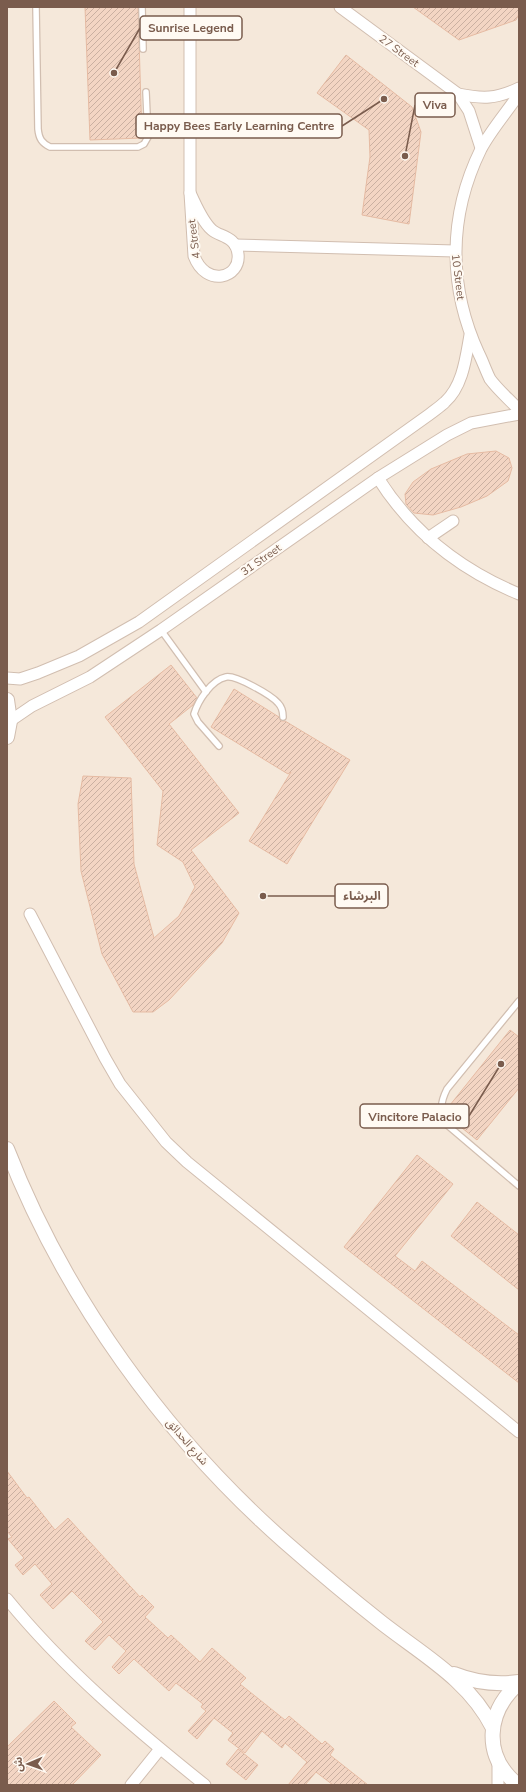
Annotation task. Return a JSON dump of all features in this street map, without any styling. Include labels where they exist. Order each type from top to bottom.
[{"type":"street","name":"4 Street","points":[[190,7],[190,193],[194,256],[202,270],[208,275],[216,277],[224,276],[232,271],[237,263],[238,254],[235,245],[225,236],[212,231],[203,219],[190,193]]},
{"type":"street","name":"27 Street","points":[[340,7],[458,94],[469,111],[481,148]]},
{"type":"street","points":[[354,7],[355,18]]},
{"type":"street","name":"27 Street","points":[[458,94],[482,98],[504,95],[519,88]]},
{"type":"street","name":"10 Street","points":[[519,94],[481,148],[462,203],[455,251],[458,281],[464,314],[470,334],[491,379],[519,410]]},
{"type":"street","points":[[235,245],[455,251]]},
{"type":"street","name":"31 Street","points":[[7,678],[20,679],[79,656],[139,622],[430,414],[446,401],[456,385],[465,365],[470,334]]},
{"type":"street","name":"31 Street","points":[[10,721],[32,706],[90,677],[161,630],[378,478],[447,435],[471,423],[519,414]]},
{"type":"street","points":[[378,478],[405,516],[428,538],[468,569],[519,594]]},
{"type":"street","points":[[428,538],[453,521]]},
{"type":"street","points":[[7,700],[10,721],[7,737]]},
{"type":"street","points":[[30,914],[120,1084],[166,1142],[187,1162],[519,1432]]},
{"type":"street","name":"شارع الحدائق","points":[[7,1149],[37,1215],[87,1306],[123,1361],[182,1438],[235,1495],[283,1540],[382,1623],[444,1670],[473,1695],[493,1728]]},
{"type":"street","points":[[7,1599],[55,1651],[105,1700],[160,1749],[205,1785]]},
{"type":"street","points":[[444,1670],[482,1682],[508,1684],[519,1682]]},
{"type":"street","points":[[518,1785],[507,1775],[498,1760],[493,1744],[493,1728],[497,1710],[507,1694],[519,1682]]},
{"type":"street","points":[[131,1785],[160,1749]]},
{"type":"street","points":[[498,1760],[498,1785]]},
{"type":"lane","points":[[36,7],[38,129],[39,137],[43,144],[50,148],[138,147],[144,144],[148,137],[146,92]]},
{"type":"lane","points":[[142,7],[144,49]]},
{"type":"lane","points":[[161,630],[206,692]]},
{"type":"lane","points":[[219,746],[195,719],[196,710],[206,692],[218,680],[225,677],[233,677],[279,704],[283,717]]},
{"type":"lane","points":[[519,1001],[447,1089],[441,1101],[441,1113],[446,1124],[519,1186]]},
{"type":"shaded area","points":[[7,7],[519,7],[519,1785],[7,1785]]},
{"type":"building","points":[[85,7],[138,7],[142,138],[90,140]]},
{"type":"building","points":[[413,7],[519,7],[519,14],[516,20],[459,40]]},
{"type":"building","points":[[346,55],[412,107],[421,132],[409,224],[362,215],[370,157],[369,130],[317,93]]},
{"type":"building","points":[[496,451],[509,458],[512,468],[508,481],[487,496],[461,507],[433,515],[414,513],[406,504],[405,494],[413,482],[431,469],[467,454]]},
{"type":"building","points":[[171,665],[197,698],[193,705],[169,724],[239,813],[191,850],[239,913],[222,943],[169,1000],[153,1012],[133,1012],[102,954],[81,871],[78,804],[83,776],[131,778],[134,864],[154,938],[179,916],[195,887],[183,862],[157,845],[163,791],[105,717]]},
{"type":"building","points":[[234,689],[279,717],[281,721],[285,721],[350,760],[287,864],[249,841],[291,772],[288,774],[211,727]]},
{"type":"building","points":[[510,1030],[519,1037],[519,1088],[477,1140],[447,1116],[446,1110]]},
{"type":"building","points":[[417,1155],[453,1184],[395,1256],[415,1271],[422,1261],[519,1335],[519,1383],[344,1247]]},
{"type":"building","points":[[477,1202],[519,1235],[519,1290],[451,1236]]},
{"type":"building","points":[[7,1471],[27,1498],[29,1497],[55,1530],[68,1518],[140,1597],[142,1595],[154,1607],[145,1617],[168,1638],[171,1635],[200,1662],[212,1648],[246,1678],[240,1684],[285,1720],[289,1716],[322,1744],[325,1741],[334,1749],[330,1755],[368,1785],[333,1785],[316,1772],[305,1785],[288,1785],[307,1762],[285,1743],[282,1748],[262,1731],[245,1753],[228,1740],[233,1733],[214,1718],[197,1739],[188,1731],[206,1711],[201,1707],[203,1704],[176,1683],[169,1691],[134,1659],[119,1674],[112,1667],[126,1651],[109,1635],[95,1650],[85,1641],[103,1622],[72,1591],[53,1609],[40,1595],[52,1584],[35,1564],[23,1575],[15,1565],[24,1558],[8,1539],[12,1537],[7,1531]]},
{"type":"building","points":[[54,1701],[76,1723],[71,1727],[101,1755],[72,1785],[7,1785],[7,1747]]},
{"type":"building","points":[[238,1749],[258,1765],[246,1780],[226,1764]]},
{"type":"place","name":"Sunrise Legend","points":[[114,73]]},
{"type":"place","name":"Happy Bees Early Learning Centre","points":[[384,99]]},
{"type":"place","name":"Viva","points":[[405,156]]},
{"type":"place","name":"البرشاء","points":[[263,896]]},
{"type":"place","name":"Vincitore Palacio","points":[[501,1064]]}]
